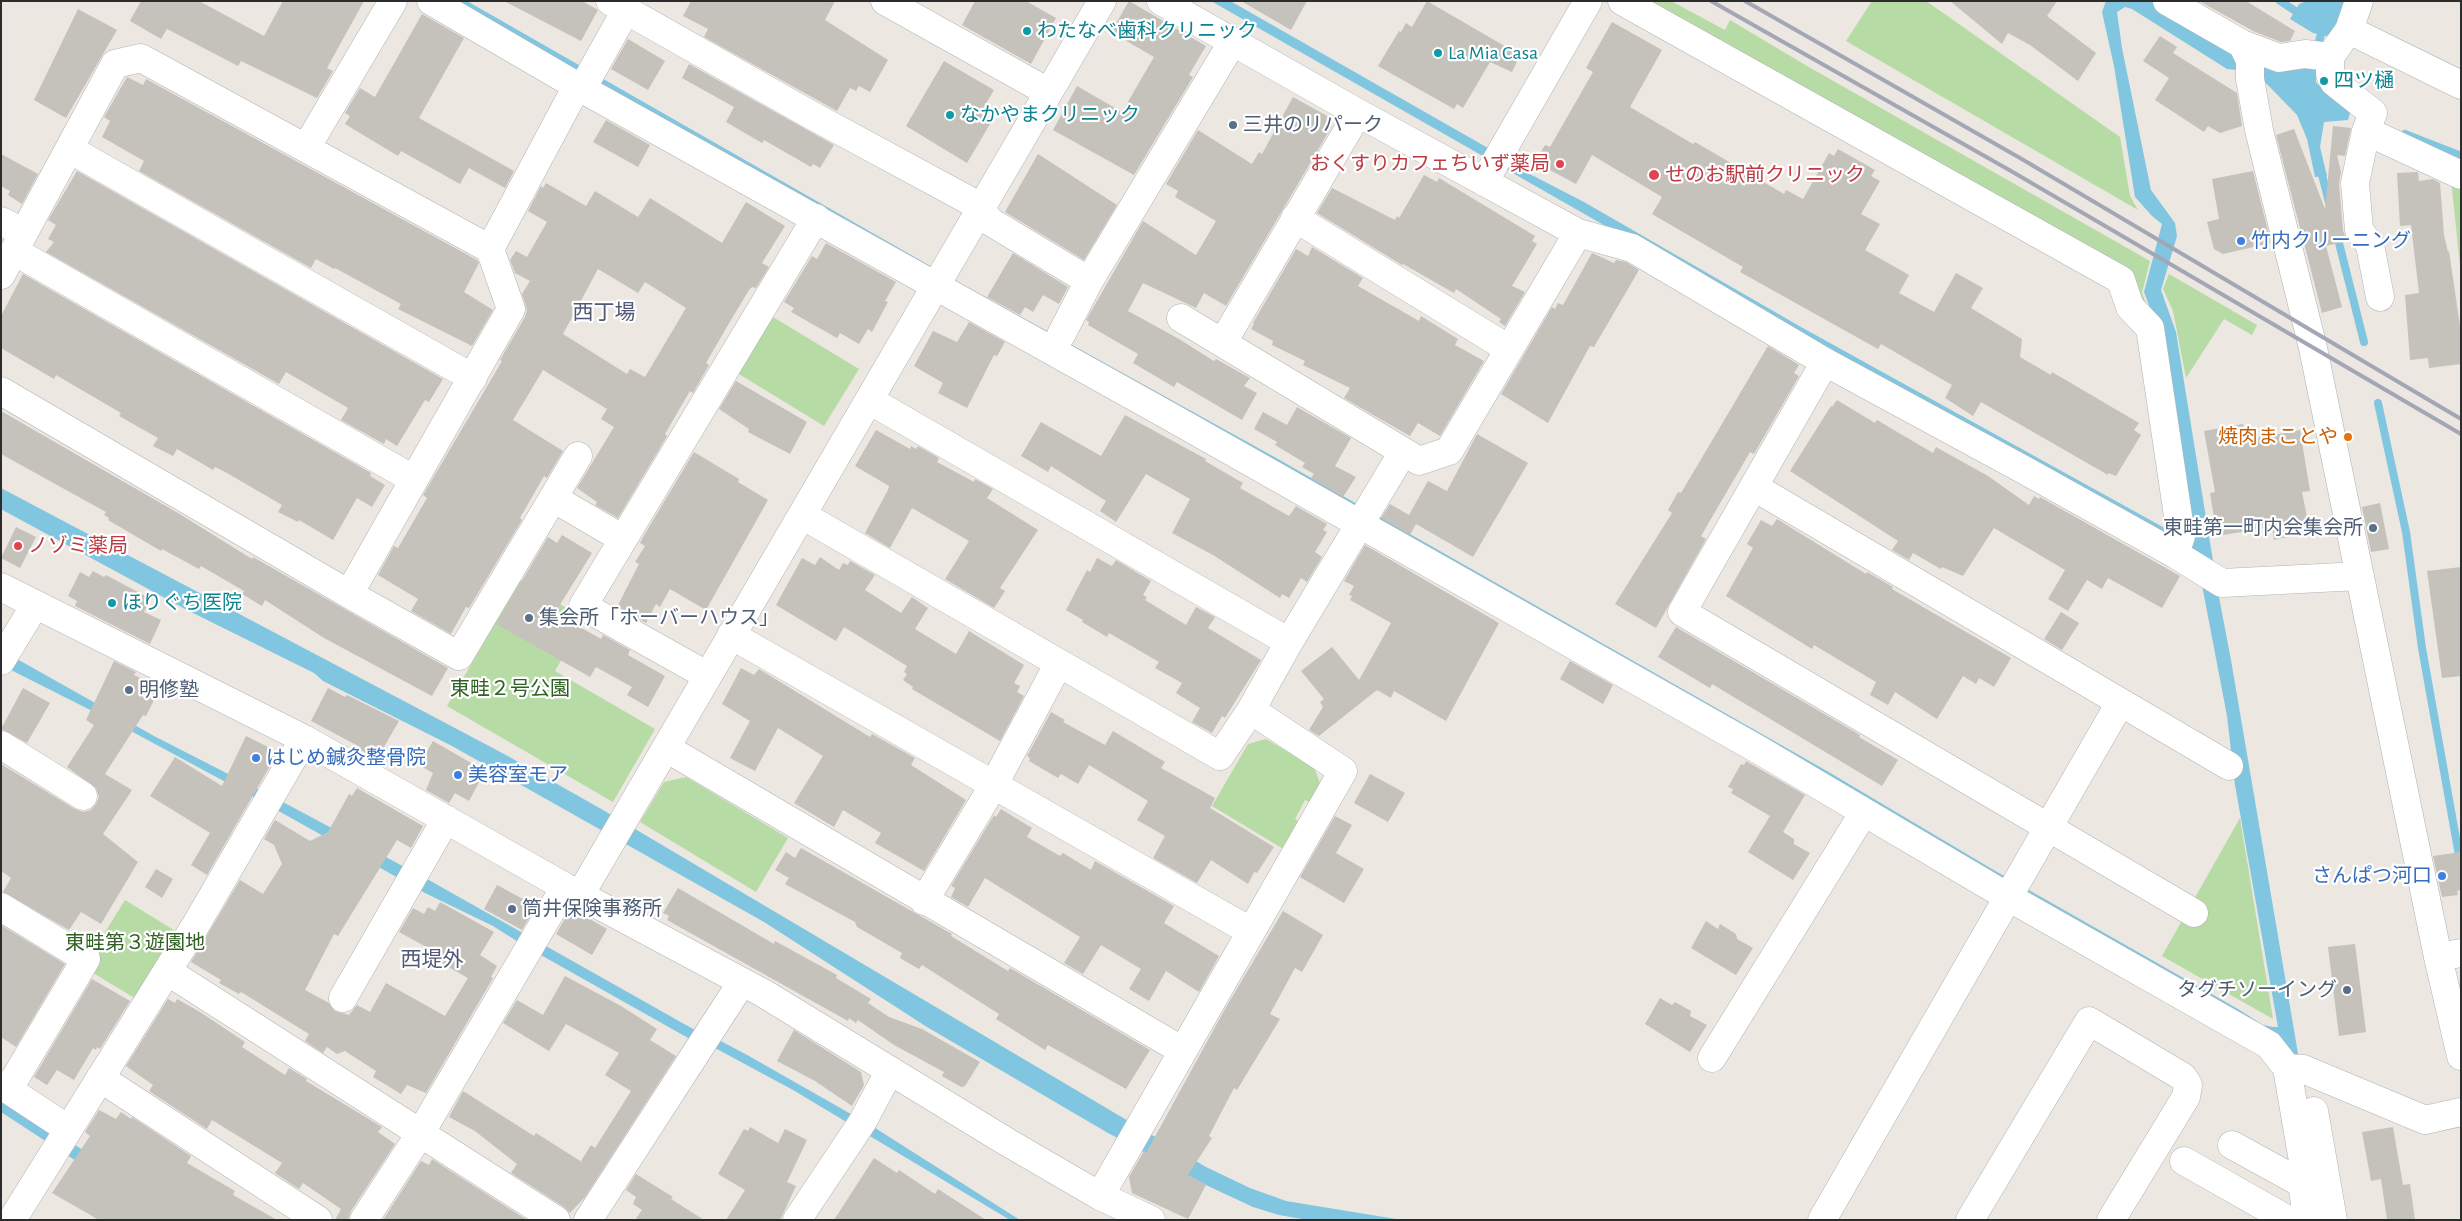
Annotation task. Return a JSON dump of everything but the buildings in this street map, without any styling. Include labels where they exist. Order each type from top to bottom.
[{"type":"street","points":[[306,148],[393,1]]},
{"type":"street","points":[[431,1],[584,82],[816,218],[939,279],[1363,518],[1864,812],[2013,890],[2266,1042],[2297,1069],[2425,1120],[2461,1112]]},
{"type":"street","points":[[885,1],[1048,92]]},
{"type":"street","points":[[364,1220],[420,1134],[530,945],[617,831],[1102,1]]},
{"type":"street","points":[[1161,1],[1358,113],[1493,167],[1578,233],[1632,248],[1824,362],[2178,547],[2208,574],[2222,583],[2360,576]]},
{"type":"street","points":[[1493,167],[1588,1]]},
{"type":"street","points":[[1622,1],[2121,280],[2130,307],[2150,328],[2178,547]]},
{"type":"street","points":[[2167,1],[2248,61],[2319,56],[2349,30],[2359,1]]},
{"type":"street","points":[[490,249],[584,82],[618,6],[811,115],[972,202],[991,222],[1090,280]]},
{"type":"street","points":[[2349,30],[2461,84]]},
{"type":"street","points":[[1061,335],[1090,280],[1233,41]]},
{"type":"street","points":[[2319,56],[2334,82],[2373,112],[2366,132],[2355,183],[2359,230],[2370,245],[2380,297]]},
{"type":"street","points":[[1,275],[13,235],[71,150],[115,64],[141,58],[490,249],[511,309],[349,594]]},
{"type":"street","points":[[2248,61],[2259,130],[2313,348],[2360,576],[2450,955],[2461,1056]]},
{"type":"street","points":[[1223,342],[1358,113]]},
{"type":"street","points":[[2366,132],[2461,175]]},
{"type":"street","points":[[71,150],[473,378]]},
{"type":"street","points":[[708,676],[583,606],[816,218]]},
{"type":"street","points":[[1295,218],[1509,349]]},
{"type":"street","points":[[1181,318],[1418,461],[1449,451],[1578,233]]},
{"type":"street","points":[[13,235],[413,479]]},
{"type":"street","points":[[1824,362],[1682,612],[2049,826],[2194,913]]},
{"type":"street","points":[[1,390],[349,594],[460,656],[578,456]]},
{"type":"street","points":[[868,400],[1289,642]]},
{"type":"street","points":[[802,515],[1220,756],[1251,710],[1289,642],[1403,452]]},
{"type":"street","points":[[1754,487],[2229,766]]},
{"type":"street","points":[[553,498],[623,539]]},
{"type":"street","points":[[1,587],[304,739],[572,891],[742,982],[1100,1196],[1151,1220]]},
{"type":"street","points":[[5,656],[36,605]]},
{"type":"street","points":[[731,635],[1250,931]]},
{"type":"street","points":[[924,901],[993,786],[1059,663]]},
{"type":"street","points":[[1822,1220],[2120,703]]},
{"type":"street","points":[[1100,1196],[1343,771],[1251,710]]},
{"type":"street","points":[[19,1217],[62,1138],[167,971],[270,800],[304,739]]},
{"type":"street","points":[[1,745],[83,796]]},
{"type":"street","points":[[666,748],[924,901],[1183,1051]]},
{"type":"street","points":[[1712,1058],[1864,812]]},
{"type":"street","points":[[343,998],[446,819]]},
{"type":"street","points":[[1,907],[86,959],[5,1087],[62,1138]]},
{"type":"street","points":[[167,971],[556,1220]]},
{"type":"street","points":[[588,1220],[742,982]]},
{"type":"street","points":[[1970,1220],[2090,1021],[2183,1077],[2188,1085],[2186,1097],[2112,1220]]},
{"type":"street","points":[[2297,1069],[2304,1167],[2303,1184],[2308,1220]]},
{"type":"street","points":[[2297,1069],[2333,1220]]},
{"type":"street","points":[[797,1220],[859,1127],[890,1070]]},
{"type":"street","points":[[100,1078],[318,1220]]},
{"type":"street","points":[[2232,1145],[2303,1184]]},
{"type":"street","points":[[2184,1161],[2288,1220]]},
{"type":"green space","points":[[1637,1],[1671,1],[1725,30],[1730,20],[1807,66],[2150,261],[2142,293],[2154,323],[2141,309],[2128,271]]},
{"type":"green space","points":[[1872,1],[1926,1],[2120,137],[2130,196],[2138,210],[1846,41]]},
{"type":"green space","points":[[2451,180],[2461,184],[2461,275]]},
{"type":"green space","points":[[2169,274],[2257,325],[2252,335],[2224,319],[2186,378],[2173,311],[2163,289]]},
{"type":"green space","points":[[768,314],[859,369],[824,426],[734,371]]},
{"type":"green space","name":"東畦２号公園","points":[[520,580],[585,619],[555,671],[655,729],[613,802],[447,706]]},
{"type":"green space","points":[[1266,739],[1314,767],[1321,786],[1312,803],[1305,800],[1295,819],[1301,823],[1285,850],[1212,806],[1248,744]]},
{"type":"green space","points":[[686,777],[788,838],[756,892],[640,822],[664,782]]},
{"type":"green space","points":[[2240,818],[2273,1019],[2162,956]]},
{"type":"green space","name":"東畦第３遊園地","points":[[125,900],[177,932],[136,999],[90,971],[92,953]]},
{"type":"water","points":[[451,1],[467,1],[960,283],[1278,459],[1827,771],[1992,869],[2263,1025],[2273,1027],[2278,1027],[2235,785],[2227,716],[2198,564],[1211,1],[1232,2],[1488,148],[1516,167],[1584,202],[1801,327],[2190,542],[2158,330],[2144,292],[2162,224],[2135,197],[2114,66],[2102,12],[2106,1],[2153,1],[2220,41],[2231,54],[2281,70],[2299,69],[2304,66],[2316,69],[2316,82],[2329,96],[2351,109],[2348,120],[2324,122],[2320,147],[2327,176],[2315,177],[2307,139],[2297,115],[2261,78],[2238,70],[2227,69],[2132,9],[2125,7],[2117,12],[2122,48],[2151,190],[2175,223],[2177,236],[2161,290],[2176,332],[2213,561],[2214,586],[2218,592],[2231,660],[2302,1077],[2287,1056]]},
{"type":"water","points":[[2307,1],[2345,1],[2335,33],[2326,36],[2313,33],[2290,19],[2299,4]]},
{"type":"water","points":[[1,488],[506,755],[603,810],[1206,1167],[1250,1188],[1286,1201],[1402,1220],[1308,1220],[1279,1215],[1253,1207],[1208,1186],[1108,1133],[927,1027],[764,922],[452,746],[323,681],[314,673],[187,610],[1,509]]},
{"type":"water","points":[[1,650],[154,736],[427,879],[702,1034],[717,1039],[749,1056],[872,1126],[1020,1220],[1010,1220],[793,1090],[715,1048],[697,1043],[523,945],[493,926],[425,893],[116,723],[1,665]]},
{"type":"water","points":[[1,1097],[89,1154],[99,1176],[1,1112]]},
{"type":"waterway","points":[[2280,1],[2303,16]]},
{"type":"waterway","points":[[2316,50],[2324,25]]},
{"type":"waterway","points":[[2405,134],[2461,156]]},
{"type":"waterway","points":[[2320,167],[2329,202]]},
{"type":"waterway","points":[[2337,235],[2364,342]]},
{"type":"waterway","points":[[2378,403],[2406,532],[2422,648],[2460,861]]},
{"type":"railway","points":[[1711,1],[2011,171],[2461,434]]},
{"type":"railway","points":[[1745,1],[2020,158],[2461,419]]},
{"type":"place","name":"わたなべ歯科クリニック","points":[[1027,31]]},
{"type":"place","name":"La Mia Casa","points":[[1438,53]]},
{"type":"place","name":"四ツ樋","points":[[2324,81]]},
{"type":"place","name":"なかやまクリニック","points":[[950,115]]},
{"type":"place","name":"三井のリパーク","points":[[1233,125]]},
{"type":"place","name":"おくすりカフェちいず薬局","points":[[1560,164]]},
{"type":"place","name":"せのお駅前クリニック","points":[[1654,175]]},
{"type":"place","name":"竹内クリーニング","points":[[2241,241]]},
{"type":"place","name":"焼肉まことや","points":[[2348,437]]},
{"type":"place","name":"東畦第一町内会集会所","points":[[2373,528]]},
{"type":"place","name":"ノゾミ薬局","points":[[18,546]]},
{"type":"place","name":"ほりぐち医院","points":[[112,603]]},
{"type":"place","name":"集会所「ホーバーハウス」","points":[[529,618]]},
{"type":"place","name":"明修塾","points":[[129,690]]},
{"type":"place","name":"はじめ鍼灸整骨院","points":[[256,758]]},
{"type":"place","name":"美容室モア","points":[[458,775]]},
{"type":"place","name":"さんぱつ河口","points":[[2442,876]]},
{"type":"place","name":"筒井保険事務所","points":[[512,909]]},
{"type":"place","name":"タグチソーイング","points":[[2347,990]]},
{"type":"district","name":"西丁場","points":[[604,313]]},
{"type":"district","name":"西堤外","points":[[432,960]]}]
